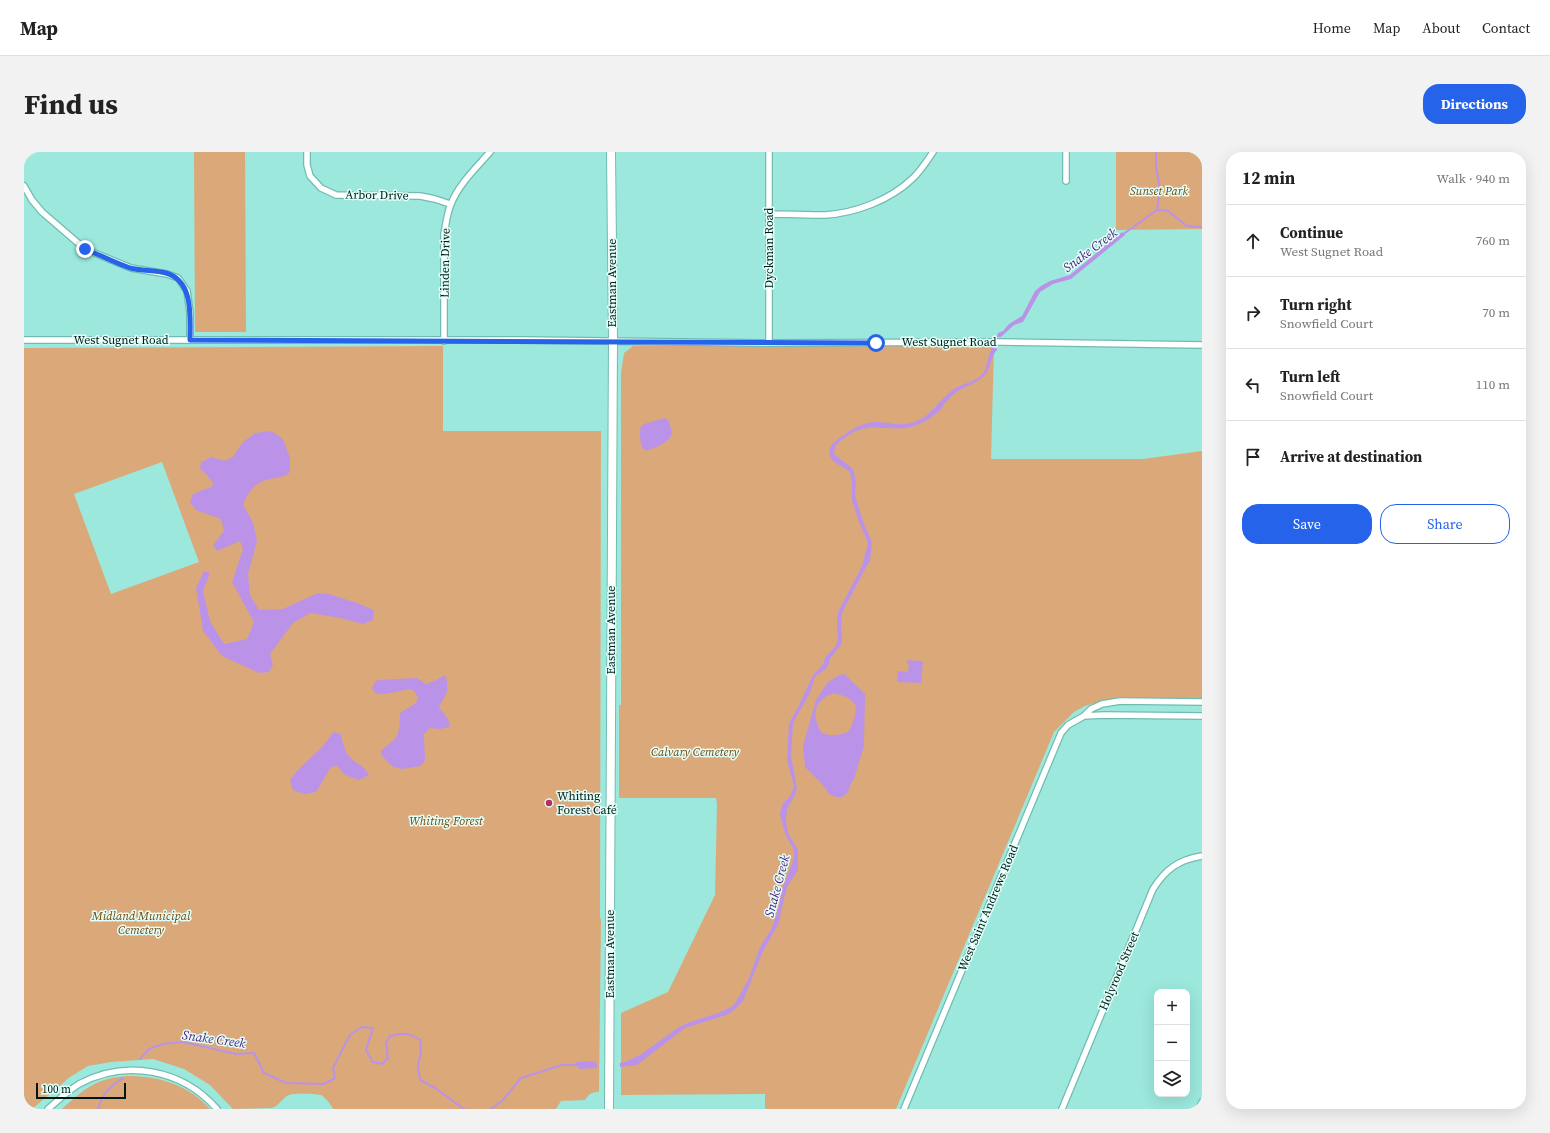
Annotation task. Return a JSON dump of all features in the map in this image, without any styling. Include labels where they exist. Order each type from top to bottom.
[{"type":"main road","name":"Eastman Avenue","points":[[609,1109],[613,341],[611,152]]},
{"type":"street","name":"Arbor Drive","points":[[307,152],[307,165],[310,176],[321,188],[336,195],[420,196],[450,204]]},
{"type":"street","name":"Linden Drive","points":[[444,341],[444,234],[450,204],[457,192],[490,152]]},
{"type":"street","name":"Dyckman Road","points":[[769,152],[769,343]]},
{"type":"street","points":[[769,214],[826,214],[849,211],[870,204],[891,195],[913,178],[933,152]]},
{"type":"street","points":[[1066,152],[1066,181]]},
{"type":"street","points":[[24,186],[32,200],[42,212],[85,249],[131,268],[167,274],[178,278],[187,291],[190,313],[190,340]]},
{"type":"street","name":"West Sugnet Road","points":[[24,340],[613,341],[769,343],[1000,342],[1202,345]]},
{"type":"street","name":"West Saint Andrews Road","points":[[904,1109],[1057,742],[1068,725],[1084,716],[1091,709],[1102,704],[1120,701],[1202,702]]},
{"type":"street","name":"West Saint Andrews Road","points":[[1084,716],[1202,716]]},
{"type":"street","name":"Holyrood Street","points":[[1062,1109],[1153,889],[1164,873],[1170,868],[1188,859],[1202,856]]},
{"type":"street","points":[[48,1109],[71,1090],[93,1078],[110,1073],[132,1070],[158,1072],[180,1080],[199,1092],[217,1109]]},
{"type":"street","points":[[1199,1109],[1202,1102]]},
{"type":"green space","points":[[194,152],[245,152],[246,332],[195,332]]},
{"type":"green space","name":"Sunset Park","points":[[1116,152],[1202,152],[1202,229],[1116,230]]},
{"type":"green space","points":[[443,346],[443,431],[601,431],[601,920],[599,1092],[590,1094],[585,1100],[561,1101],[556,1109],[333,1109],[328,1101],[321,1095],[291,1094],[272,1108],[233,1109],[210,1085],[184,1069],[153,1059],[111,1062],[88,1066],[70,1077],[32,1109],[24,1109],[24,348]],"holes":[[[162,462],[199,562],[111,594],[74,494]]]},
{"type":"green space","name":"Calvary Cemetery","points":[[633,346],[994,346],[991,459],[1143,459],[1202,451],[1202,699],[1105,700],[1085,706],[1074,712],[1054,732],[896,1109],[765,1109],[765,1094],[621,1095],[621,1013],[668,992],[715,895],[717,804],[716,798],[619,798],[619,705],[621,705],[621,373],[624,353]]},
{"type":"green space","points":[[140,1076],[162,1080],[183,1088],[202,1101],[210,1109],[62,1109],[84,1090],[99,1082],[107,1079]]},
{"type":"shaded area","points":[[1122,232],[1125,235],[1071,279],[1053,284],[1040,292],[1023,322],[1014,325],[1001,337],[997,337],[998,333],[1003,331],[1009,324],[1022,316],[1035,291],[1050,281],[1070,275]]},
{"type":"shaded area","points":[[992,348],[997,348],[997,350],[985,375],[978,381],[958,391],[929,419],[908,428],[872,427],[855,431],[839,442],[835,447],[834,453],[836,456],[851,467],[854,472],[856,483],[855,496],[864,524],[872,542],[870,561],[842,613],[841,645],[831,657],[827,668],[815,677],[810,693],[793,723],[791,755],[797,788],[795,795],[787,809],[786,821],[788,833],[798,850],[798,870],[787,887],[778,925],[763,951],[743,1001],[733,1011],[726,1015],[685,1028],[637,1065],[620,1067],[620,1063],[640,1055],[679,1027],[731,1007],[736,1002],[749,978],[760,947],[772,928],[780,902],[781,892],[794,858],[794,850],[786,836],[780,813],[783,803],[790,797],[794,786],[787,761],[789,723],[813,675],[823,664],[826,656],[835,647],[838,640],[838,612],[862,566],[868,543],[852,501],[850,472],[832,460],[829,453],[831,446],[846,433],[867,423],[878,422],[907,424],[917,421],[927,415],[951,391],[981,376],[985,370]]},
{"type":"shaded area","points":[[665,418],[668,420],[672,434],[663,444],[644,450],[640,439],[641,426]]},
{"type":"shaded area","points":[[271,431],[283,439],[290,458],[290,472],[284,476],[266,480],[258,484],[249,493],[243,505],[253,522],[257,541],[248,574],[250,595],[259,610],[283,609],[318,593],[329,594],[374,610],[373,620],[363,624],[340,618],[310,613],[293,623],[270,654],[273,665],[269,672],[259,673],[222,656],[203,631],[196,588],[204,571],[210,573],[203,591],[210,621],[224,644],[247,639],[254,622],[232,582],[243,549],[240,541],[217,551],[213,545],[224,531],[221,519],[196,510],[190,502],[193,494],[213,486],[213,483],[200,469],[201,462],[212,457],[224,461],[233,457],[243,442],[255,433]]},
{"type":"shaded area","points":[[907,660],[923,661],[921,683],[897,682],[898,671],[908,672],[909,664],[907,664]]},
{"type":"shaded area","points":[[844,674],[865,694],[864,746],[854,779],[848,792],[842,797],[836,797],[829,794],[823,785],[805,767],[803,746],[816,700],[827,683],[839,675]],"holes":[[[834,693],[847,697],[855,704],[854,718],[848,732],[834,735],[827,735],[821,732],[815,714],[818,704],[827,696]]]},
{"type":"shaded area","points":[[445,675],[447,691],[439,707],[448,719],[450,727],[440,729],[430,728],[424,734],[425,760],[421,766],[402,769],[393,767],[381,755],[381,750],[392,742],[397,735],[399,731],[400,713],[416,703],[418,697],[412,689],[385,694],[376,694],[372,688],[375,682],[378,680],[417,678],[426,684]]},
{"type":"shaded area","points":[[333,732],[341,734],[346,752],[350,758],[363,767],[369,775],[359,780],[345,775],[337,766],[331,767],[316,792],[304,794],[293,790],[290,780],[295,773],[323,746]]},
{"type":"shaded area","points":[[592,1061],[597,1063],[597,1068],[579,1069],[576,1062]]},
{"type":"waterway","points":[[1156,152],[1156,167],[1160,189],[1157,210]]},
{"type":"waterway","name":"Snake Creek","points":[[1122,235],[1157,210],[1168,211],[1187,226],[1202,227]]},
{"type":"waterway","name":"Snake Creek","points":[[140,1059],[149,1049],[163,1044],[183,1042],[236,1054],[254,1053],[264,1073],[286,1083],[324,1084],[335,1078],[333,1068],[350,1035],[362,1027],[373,1028],[366,1050],[373,1062],[382,1064],[388,1058],[386,1043],[390,1036],[405,1034],[416,1037],[420,1040],[421,1051],[418,1066],[420,1080],[435,1088],[464,1109]]},
{"type":"waterway","name":"Snake Creek","points":[[491,1109],[503,1100],[521,1078],[562,1065],[578,1065]]},
{"type":"waterway","name":"Snake Creek","points":[[98,1109],[107,1091],[123,1078]]},
{"type":"place","name":"Whiting Forest Café","points":[[549,803]]},
{"type":"route","points":[[85,249],[131,268],[167,274],[178,278],[187,291],[190,313],[190,340],[524,340],[876,343]]},
{"type":"park label","name":"Whiting Forest","points":[[446,821]]},
{"type":"park label","name":"Midland Municipal Cemetery","points":[[141,923]]}]
